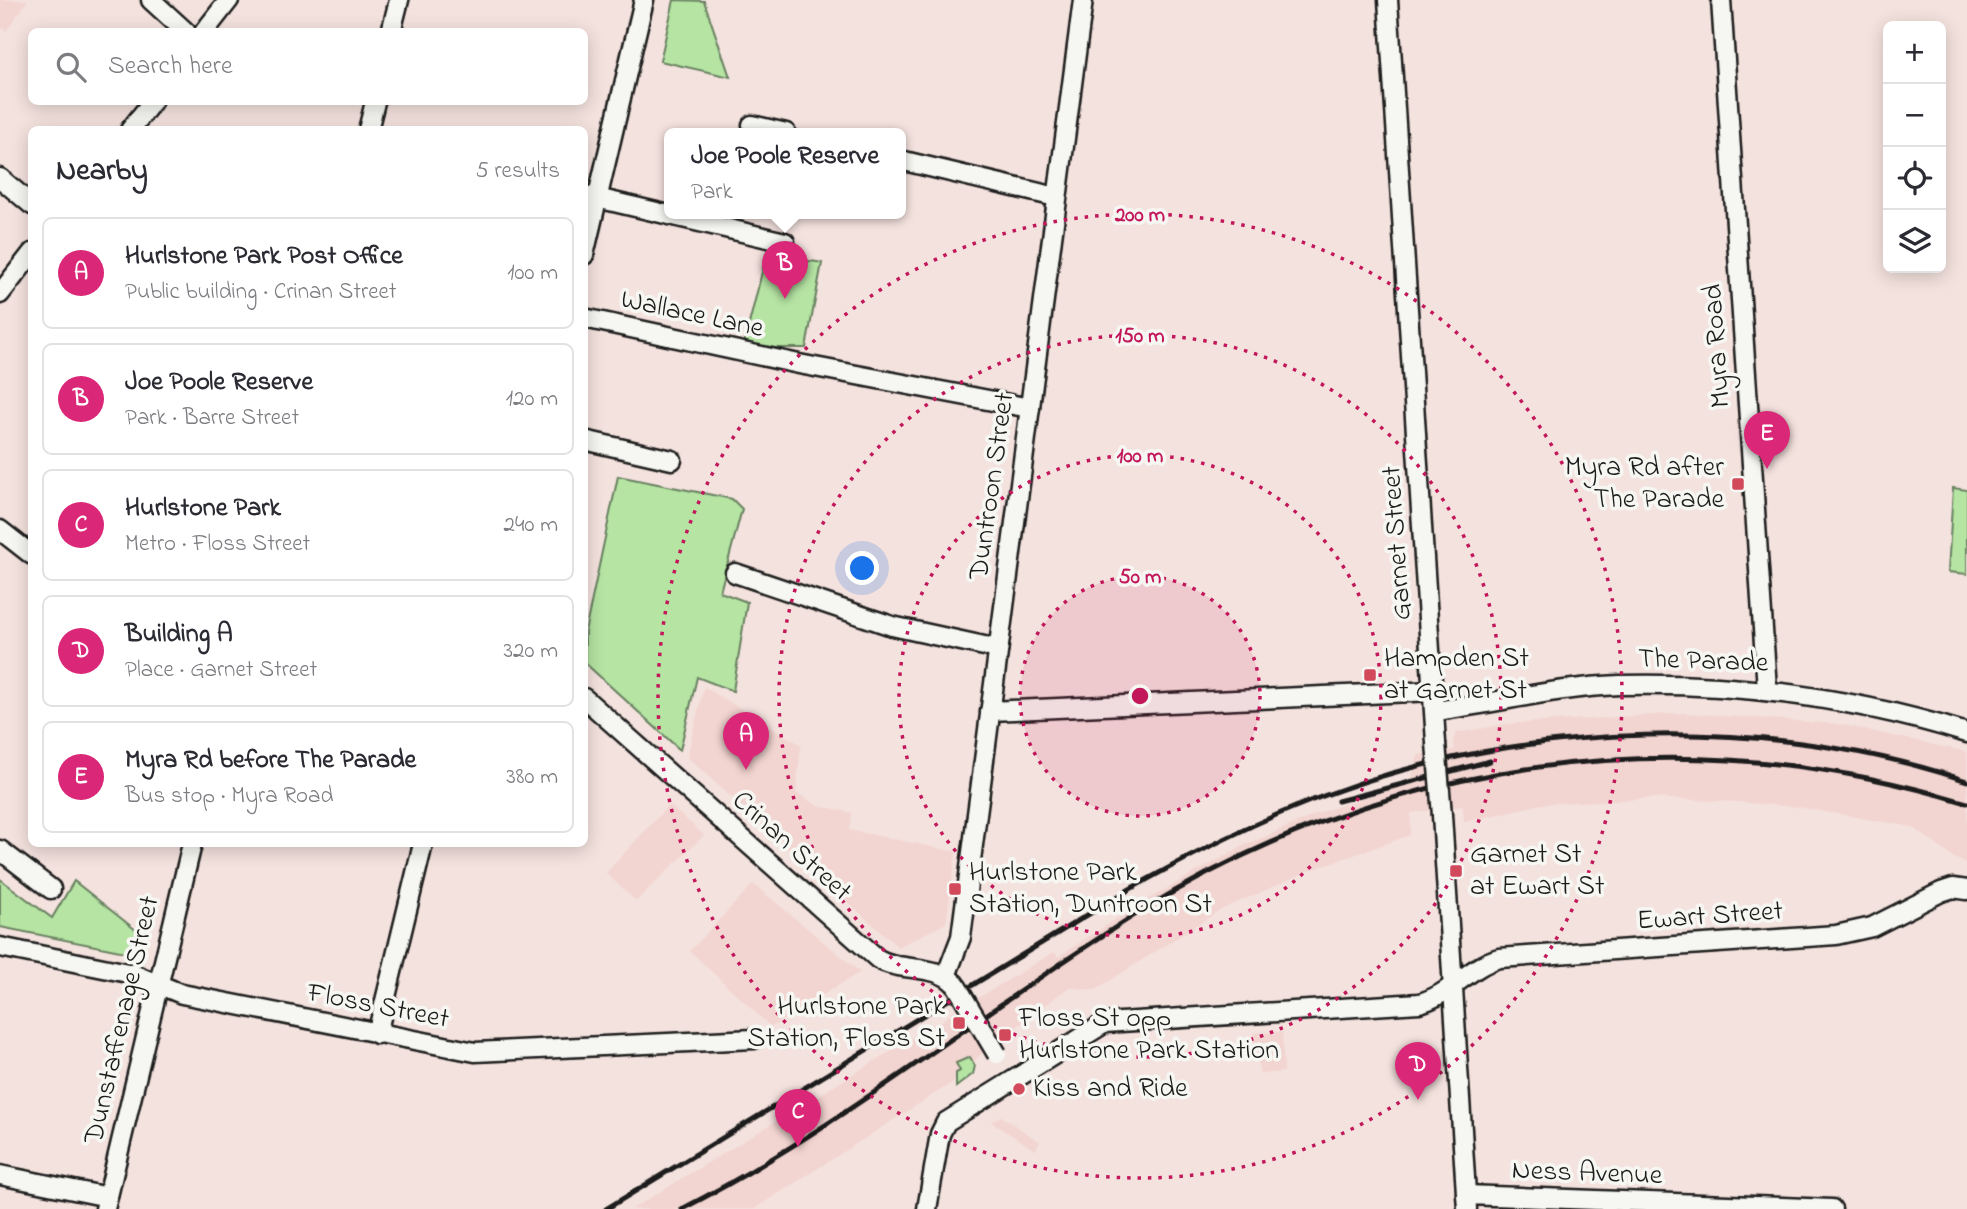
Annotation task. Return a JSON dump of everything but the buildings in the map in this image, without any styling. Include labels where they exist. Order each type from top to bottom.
[{"type":"street","points":[[151,0],[182,28]]},
{"type":"street","points":[[207,28],[229,0]]},
{"type":"street","points":[[392,28],[399,0]]},
{"type":"street","points":[[588,222],[591,197],[644,0]]},
{"type":"street","name":"Duntroon Street","points":[[951,981],[961,937],[1083,0]]},
{"type":"street","name":"Garnet Street","points":[[1388,0],[1454,984],[1466,1202]]},
{"type":"street","name":"Myra Road","points":[[1721,0],[1767,689]]},
{"type":"street","points":[[133,126],[150,105]]},
{"type":"street","points":[[369,126],[374,105]]},
{"type":"street","points":[[752,125],[765,128]]},
{"type":"street","points":[[906,161],[1056,197]]},
{"type":"street","points":[[0,178],[28,202]]},
{"type":"street","points":[[591,197],[664,214]]},
{"type":"street","points":[[686,219],[785,242]]},
{"type":"street","points":[[0,294],[28,258]]},
{"type":"street","name":"Wallace Lane","points":[[588,319],[788,362],[1030,408]]},
{"type":"street","points":[[588,441],[672,460]]},
{"type":"street","points":[[0,530],[28,552]]},
{"type":"street","points":[[735,572],[892,626],[998,649]]},
{"type":"street","name":"The Parade","points":[[1435,711],[1552,692],[1620,685],[1767,689],[1920,719],[1967,733]]},
{"type":"street","points":[[990,711],[1434,691]]},
{"type":"street","name":"Crinan Street","points":[[588,702],[878,959],[897,968],[934,971],[951,981]]},
{"type":"street","name":"Dunstaffenage Street","points":[[106,1203],[160,987],[191,847]]},
{"type":"street","points":[[377,1034],[421,847]]},
{"type":"street","points":[[0,850],[51,889]]},
{"type":"street","name":"Ewart Street","points":[[1454,984],[1464,974],[1499,958],[1856,932],[1941,892],[1953,888],[1967,890]]},
{"type":"street","name":"Floss Street","points":[[0,947],[132,974],[182,995],[475,1052],[754,1039]]},
{"type":"street","points":[[951,981],[1013,1079]]},
{"type":"street","points":[[927,1209],[943,1127],[950,1118],[1095,1028],[1112,1021],[1419,1003],[1435,998],[1454,984]]},
{"type":"street","points":[[0,1175],[106,1203]]},
{"type":"street","name":"Ness Avenue","points":[[1466,1202],[1832,1209]]},
{"type":"shaded area","points":[[0,0],[28,0],[6,31],[0,26]]},
{"type":"shaded area","points":[[704,687],[801,745],[796,793],[819,806],[852,813],[849,830],[956,852],[946,923],[898,947],[687,757]]},
{"type":"shaded area","points":[[1684,713],[1838,724],[1967,752],[1967,863],[1954,858],[1913,827],[1798,807],[1654,798],[1542,804],[1464,822],[1463,806],[1411,813],[1410,835],[1308,871],[1220,910],[1095,990],[1069,987],[983,1052],[953,1082],[754,1209],[632,1209],[1054,952],[1058,957],[1136,906],[1243,846],[1324,811],[1410,783],[1418,755],[1455,750],[1453,740],[1457,733],[1507,724]]},
{"type":"shaded area","points":[[669,805],[704,835],[636,901],[606,873]]},
{"type":"shaded area","points":[[753,884],[860,972],[771,1027],[690,951]]},
{"type":"shaded area","points":[[1282,1032],[1284,1072],[1260,1074],[1253,1033]]},
{"type":"shaded area","points":[[1001,1116],[1040,1142],[1035,1150],[991,1122]]},
{"type":"green space","points":[[674,0],[704,1],[730,77],[660,61]]},
{"type":"green space","points":[[767,252],[785,258],[822,263],[806,348],[743,348]]},
{"type":"green space","points":[[618,476],[732,499],[742,509],[720,592],[747,602],[733,691],[697,677],[680,750],[588,666],[588,618]]},
{"type":"green space","points":[[1953,488],[1967,490],[1967,574],[1948,572]]},
{"type":"green space","points":[[0,879],[52,918],[74,881],[146,938],[142,950],[135,954],[0,927]]},
{"type":"green space","points":[[970,1057],[975,1066],[973,1074],[956,1087],[956,1073],[960,1071],[956,1063]]},
{"type":"railway","points":[[606,1209],[1130,889],[1202,850],[1276,815],[1402,770],[1481,752],[1562,740],[1645,735],[1728,736],[1810,745],[1890,759],[1967,781]]},
{"type":"railway","points":[[682,1209],[800,1141],[1138,913],[1235,860],[1334,817],[1436,787],[1540,767],[1646,759],[1753,762],[1860,777],[1967,803]]},
{"type":"railway","points":[[1338,801],[1490,761]]},
{"type":"place","name":"Joe Poole Reserve","points":[[785,299]]},
{"type":"place","name":"Myra Rd before The Parade","points":[[1767,469]]},
{"type":"place","name":"Myra Rd after The Parade","points":[[1738,484]]},
{"type":"place","name":"Hampden St at Garnet St","points":[[1370,675]]},
{"type":"place","name":"Hurlstone Park Post Office","points":[[746,770]]},
{"type":"place","name":"Garnet St at Ewart St","points":[[1456,871]]},
{"type":"place","name":"Hurlstone Park Station, Duntroon St","points":[[955,889]]},
{"type":"place","name":"Hurlstone Park Station, Floss St","points":[[959,1023]]},
{"type":"place","name":"Floss St opp Hurlstone Park Station","points":[[1005,1035]]},
{"type":"place","name":"Kiss and Ride","points":[[1019,1089]]},
{"type":"place","name":"Building A","points":[[1418,1100]]},
{"type":"place","name":"Hurlstone Park","points":[[798,1147]]}]
